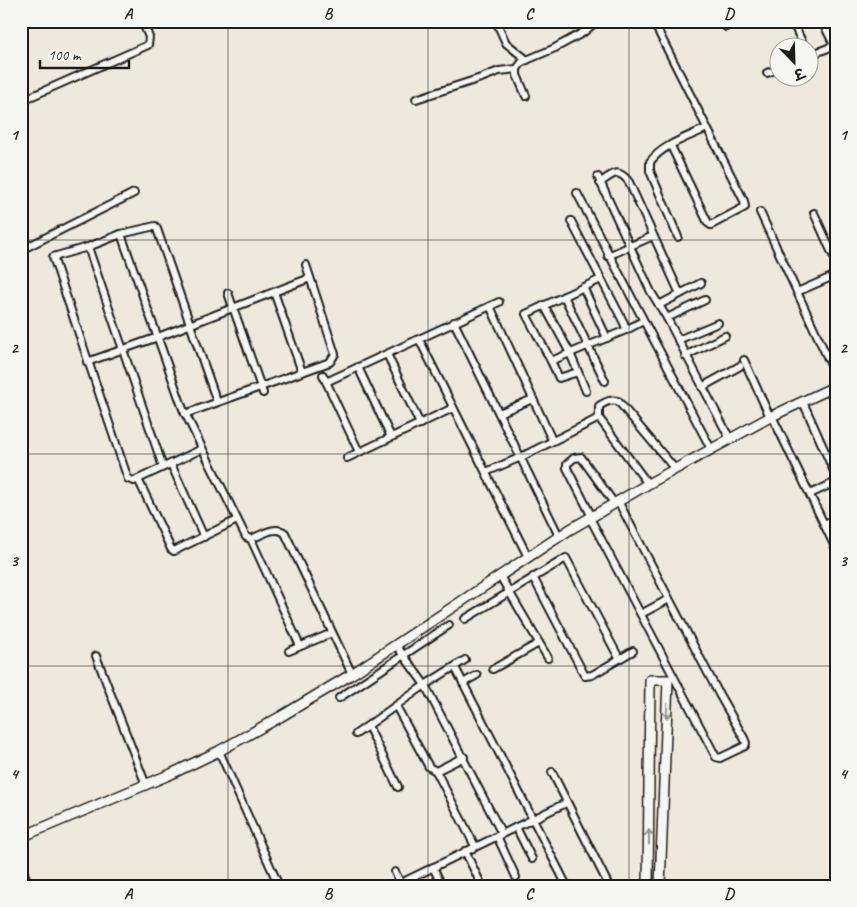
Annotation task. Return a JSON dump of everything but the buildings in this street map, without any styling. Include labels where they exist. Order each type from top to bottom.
[{"type":"street","points":[[21,101],[148,45],[149,37],[142,21]]},
{"type":"street","points":[[496,21],[506,43],[527,60]]},
{"type":"street","points":[[526,96],[517,75],[517,69],[522,62],[555,48],[584,32],[597,21]]},
{"type":"street","points":[[653,21],[746,205],[744,208],[717,223],[711,225],[708,223],[671,146]]},
{"type":"street","points":[[792,21],[800,38]]},
{"type":"street","points":[[820,51],[835,45],[822,21]]},
{"type":"street","points":[[416,99],[499,71],[517,69]]},
{"type":"street","points":[[678,237],[650,170],[650,162],[655,155],[707,128]]},
{"type":"street","points":[[680,294],[629,182],[623,174],[615,174],[599,180],[651,292],[730,439]]},
{"type":"street","points":[[21,250],[134,193]]},
{"type":"street","points":[[577,193],[642,321],[711,449]]},
{"type":"street","points":[[760,212],[836,376]]},
{"type":"street","points":[[814,213],[836,262]]},
{"type":"street","points":[[571,221],[626,330]]},
{"type":"street","points":[[202,449],[131,482],[128,479],[53,257],[88,247],[121,234],[153,226],[157,229],[217,402]]},
{"type":"street","points":[[121,234],[185,414],[237,520],[246,537],[251,539],[300,646]]},
{"type":"street","points":[[608,256],[653,236]]},
{"type":"street","points":[[88,247],[163,468]]},
{"type":"street","points":[[185,414],[217,402],[262,390],[330,362],[335,354],[306,265]]},
{"type":"street","points":[[797,292],[836,275]]},
{"type":"street","points":[[87,362],[190,325],[310,278]]},
{"type":"street","points":[[578,372],[559,378],[526,314],[601,279]]},
{"type":"street","points":[[659,305],[701,284]]},
{"type":"street","points":[[584,287],[607,338]]},
{"type":"street","points":[[274,292],[302,372]]},
{"type":"street","points":[[228,293],[262,390]]},
{"type":"street","points":[[564,296],[605,381]]},
{"type":"street","points":[[666,318],[705,300]]},
{"type":"street","points":[[359,452],[324,379],[358,367],[499,302]]},
{"type":"street","points":[[490,306],[552,440]]},
{"type":"street","points":[[544,306],[570,353],[586,390]]},
{"type":"street","points":[[551,361],[626,330],[642,321]]},
{"type":"street","points":[[454,322],[559,536]]},
{"type":"street","points":[[678,340],[718,323]]},
{"type":"street","points":[[685,356],[725,336]]},
{"type":"street","points":[[419,339],[528,557]]},
{"type":"street","points":[[387,354],[420,424]]},
{"type":"street","points":[[702,387],[742,363],[810,494],[836,549]]},
{"type":"street","points":[[358,367],[391,437]]},
{"type":"street","points":[[21,837],[146,785],[219,751],[352,674],[559,536],[616,502],[771,417],[835,388]]},
{"type":"street","points":[[499,413],[533,399]]},
{"type":"street","points":[[648,484],[599,418],[599,406],[607,401],[618,401],[675,470]]},
{"type":"street","points":[[803,402],[836,476]]},
{"type":"street","points":[[347,458],[454,408]]},
{"type":"street","points":[[486,472],[521,457],[599,418]]},
{"type":"street","points":[[581,457],[616,502],[744,738],[745,746],[720,758],[716,756],[641,614],[591,517],[567,468],[567,464],[574,458],[581,457]]},
{"type":"street","points":[[170,464],[204,537]]},
{"type":"street","points":[[138,479],[171,549],[174,551],[237,520]]},
{"type":"street","points":[[810,494],[836,482]]},
{"type":"street","points":[[824,524],[836,519]]},
{"type":"street","points":[[251,539],[272,530],[282,530],[285,533],[352,674]]},
{"type":"street","points":[[465,619],[566,558],[619,658]]},
{"type":"street","points":[[500,576],[548,658]]},
{"type":"street","points":[[532,577],[585,676],[592,675],[633,651]]},
{"type":"street","points":[[641,614],[669,599]]},
{"type":"street","points":[[339,698],[449,625]]},
{"type":"street","points":[[289,651],[332,633]]},
{"type":"street","points":[[493,669],[540,644]]},
{"type":"street","points":[[396,645],[425,685],[464,757],[500,835],[516,877]]},
{"type":"street","points":[[96,656],[146,785]]},
{"type":"street","points":[[356,734],[425,685],[465,660]]},
{"type":"street","points":[[455,667],[567,886]]},
{"type":"street","points":[[463,683],[477,675]]},
{"type":"street","points":[[648,886],[650,680],[668,680],[660,886]]},
{"type":"street","points":[[396,706],[429,768],[436,771],[475,846]]},
{"type":"street","points":[[368,726],[398,787]]},
{"type":"street","points":[[219,751],[279,886]]},
{"type":"street","points":[[436,771],[464,757]]},
{"type":"street","points":[[552,772],[609,886]]},
{"type":"street","points":[[395,872],[402,884],[475,846],[566,803]]},
{"type":"street","points":[[516,827],[532,859]]},
{"type":"street","points":[[465,851],[482,886]]},
{"type":"street","points":[[21,868],[28,886]]},
{"type":"street","points":[[433,868],[442,886]]}]
